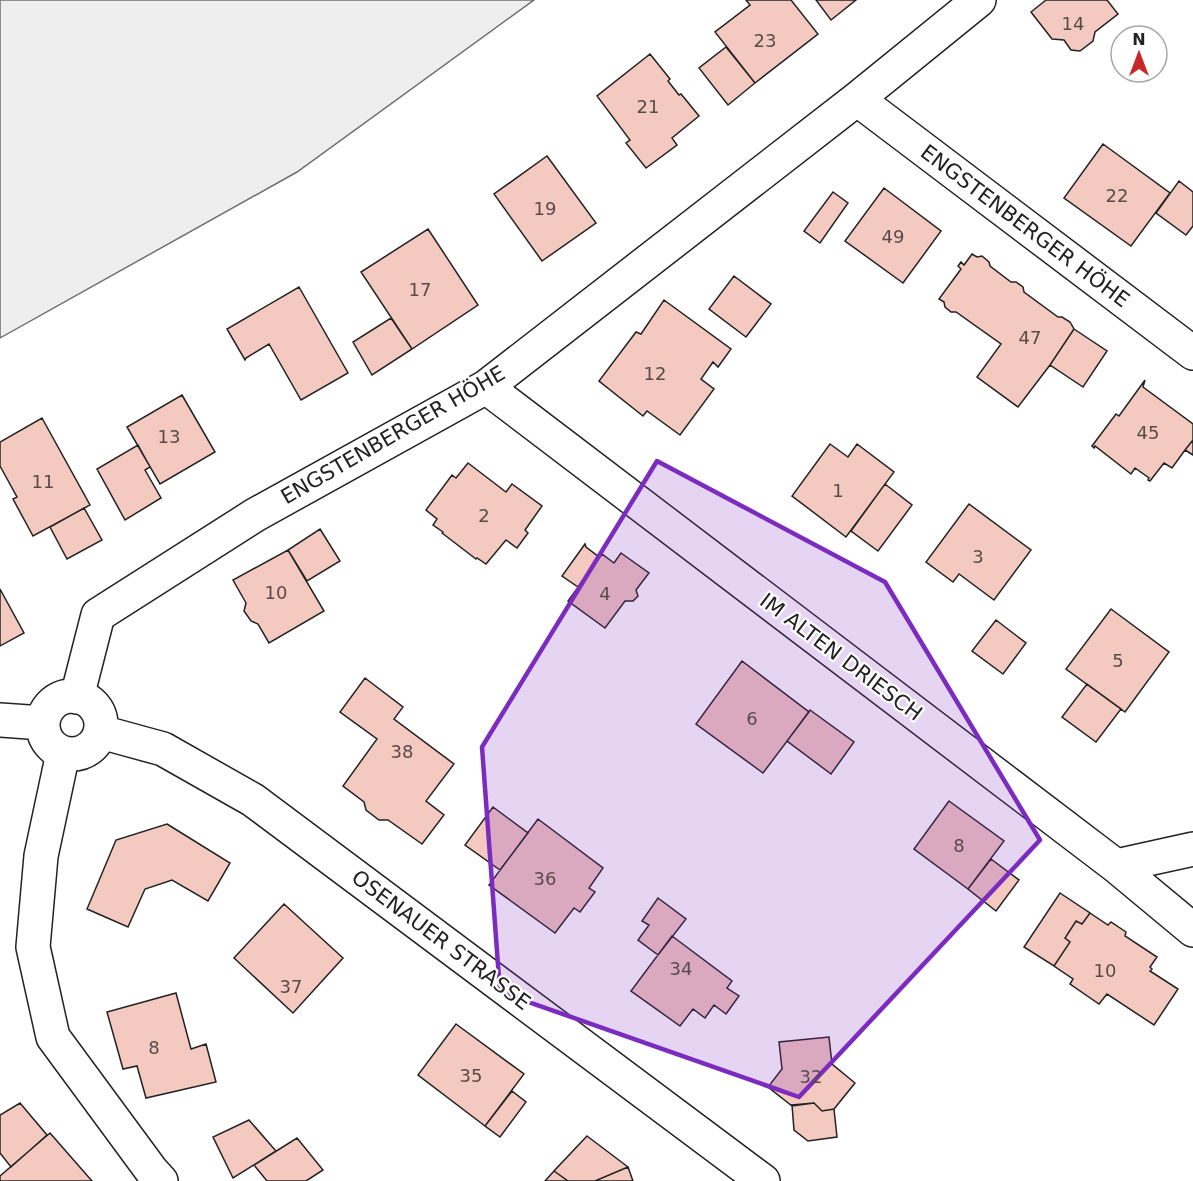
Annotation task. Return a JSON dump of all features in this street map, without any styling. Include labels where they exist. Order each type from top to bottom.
[{"type":"street","name":"ENGSTENBERGER HÖHE","points":[[77,697],[98,615],[255,515],[486,387],[857,99],[979,0]]},
{"type":"street","name":"ENGSTENBERGER HÖHE","points":[[857,99],[1193,353]]},
{"type":"street","name":"IM ALTEN DRIESCH","points":[[486,387],[1116,866],[1193,930]]},
{"type":"street","points":[[65,697],[77,697],[86,699],[99,713],[102,722],[101,732],[96,743],[86,751],[75,754],[63,753],[52,747],[45,736],[43,723],[46,712],[54,702],[65,697]]},
{"type":"street","points":[[0,720],[43,723]]},
{"type":"street","name":"OSENAUER STRASSE","points":[[101,732],[163,749],[253,800],[763,1181]]},
{"type":"street","points":[[63,753],[41,856],[33,947],[53,1037],[161,1181]]},
{"type":"street","points":[[1116,866],[1193,849]]},
{"type":"highlighted area","points":[[657,461],[885,582],[1040,840],[799,1097],[500,992],[482,747]]},
{"type":"shaded area","points":[[0,0],[534,0],[297,172],[0,338]]},
{"type":"building","points":[[746,0],[791,0],[818,34],[755,83],[715,32],[750,5]]},
{"type":"building","points":[[816,0],[856,0],[831,20]]},
{"type":"building","points":[[1046,0],[1107,0],[1118,14],[1095,32],[1093,41],[1080,51],[1071,50],[1064,40],[1052,39],[1031,12]]},
{"type":"building","points":[[726,47],[755,83],[728,105],[699,68]]},
{"type":"building","points":[[650,54],[670,79],[668,81],[679,95],[681,94],[699,116],[672,138],[677,145],[646,168],[626,143],[630,140],[597,96]]},
{"type":"building","points":[[1103,144],[1170,193],[1131,246],[1064,198]]},
{"type":"building","points":[[547,156],[596,223],[542,261],[494,194]]},
{"type":"building","points":[[1179,181],[1193,192],[1193,226],[1186,235],[1156,213]]},
{"type":"building","points":[[884,188],[941,231],[903,283],[845,241]]},
{"type":"building","points":[[833,192],[848,203],[820,243],[804,231]]},
{"type":"building","points":[[428,229],[478,305],[412,349],[361,272]]},
{"type":"building","points":[[972,254],[977,257],[982,256],[990,266],[1011,282],[1016,282],[1023,287],[1024,292],[1058,317],[1070,322],[1074,329],[1018,407],[977,377],[1001,344],[956,312],[951,312],[939,299],[961,269],[958,266],[961,262],[964,265]]},
{"type":"building","points":[[734,276],[771,304],[746,337],[709,309]]},
{"type":"building","points":[[299,287],[348,373],[301,400],[269,344],[245,360],[227,329]]},
{"type":"building","points":[[664,300],[731,349],[718,367],[713,362],[701,379],[714,389],[680,435],[647,411],[643,416],[599,381],[636,332],[641,334]]},
{"type":"building","points":[[391,318],[412,349],[372,375],[353,342]]},
{"type":"building","points":[[1074,329],[1107,351],[1083,387],[1050,365]]},
{"type":"building","points":[[1145,380],[1143,387],[1193,424],[1193,440],[1172,468],[1164,463],[1150,481],[1135,468],[1131,474],[1092,446],[1116,414],[1119,416]]},
{"type":"building","points":[[182,395],[215,452],[160,484],[127,427]]},
{"type":"building","points":[[42,418],[90,505],[33,536],[13,499],[17,497],[0,466],[0,442]]},
{"type":"building","points":[[1193,440],[1193,455],[1185,450]]},
{"type":"building","points":[[830,444],[848,457],[857,444],[894,472],[846,537],[792,496]]},
{"type":"building","points":[[138,445],[150,467],[145,470],[161,498],[125,520],[97,469]]},
{"type":"building","points":[[468,463],[506,492],[512,484],[542,506],[525,530],[528,533],[517,548],[506,540],[486,564],[476,559],[433,525],[437,519],[426,510],[452,475],[456,478]]},
{"type":"building","points":[[885,484],[912,505],[878,551],[851,531]]},
{"type":"building","points":[[969,504],[1031,550],[994,600],[959,574],[953,582],[926,562]]},
{"type":"building","points":[[84,508],[102,540],[67,559],[50,527]]},
{"type":"building","points":[[320,529],[340,561],[307,581],[288,550]]},
{"type":"building","points":[[585,544],[599,557],[578,587],[562,576]]},
{"type":"building","points":[[288,550],[324,611],[269,643],[258,624],[251,621],[244,611],[246,603],[233,580]]},
{"type":"building","points":[[621,553],[649,573],[636,590],[638,596],[633,601],[625,601],[605,628],[568,601],[602,554],[614,563]]},
{"type":"building","points":[[0,589],[24,633],[0,646]]},
{"type":"building","points":[[1111,609],[1169,652],[1125,712],[1066,669]]},
{"type":"building","points":[[996,620],[1026,643],[1003,674],[972,651]]},
{"type":"building","points":[[742,661],[809,712],[763,773],[696,724]]},
{"type":"building","points":[[365,678],[403,707],[394,719],[454,764],[426,801],[444,815],[422,844],[388,820],[379,820],[366,810],[364,802],[343,786],[377,739],[340,712]]},
{"type":"building","points":[[1087,684],[1121,709],[1096,742],[1062,717]]},
{"type":"building","points":[[810,710],[854,742],[831,774],[787,741]]},
{"type":"building","points":[[949,801],[1004,841],[968,889],[914,849]]},
{"type":"building","points":[[493,807],[528,833],[500,870],[465,845]]},
{"type":"building","points":[[538,819],[603,868],[589,888],[595,892],[580,912],[574,908],[555,933],[489,885]]},
{"type":"building","points":[[167,824],[230,863],[208,901],[172,880],[145,889],[128,927],[87,909],[116,840]]},
{"type":"building","points":[[991,859],[1019,880],[996,911],[968,889]]},
{"type":"building","points":[[1060,893],[1090,913],[1082,924],[1076,921],[1065,938],[1070,942],[1054,966],[1024,947]]},
{"type":"building","points":[[658,898],[686,919],[658,955],[638,940],[649,925],[642,921]]},
{"type":"building","points":[[284,904],[343,958],[293,1013],[234,958]]},
{"type":"building","points":[[1090,913],[1108,925],[1111,922],[1126,932],[1125,936],[1157,957],[1150,971],[1178,989],[1154,1025],[1107,994],[1099,1004],[1070,984],[1073,979],[1054,966],[1070,942],[1065,938],[1076,921],[1082,924]]},
{"type":"building","points":[[672,936],[732,981],[727,988],[739,996],[726,1014],[714,1005],[705,1018],[693,1009],[680,1026],[631,991]]},
{"type":"building","points":[[176,993],[191,1049],[206,1044],[216,1082],[146,1098],[137,1066],[123,1069],[107,1012]]},
{"type":"building","points":[[456,1024],[524,1074],[485,1126],[418,1075]]},
{"type":"building","points":[[829,1037],[832,1064],[855,1083],[834,1109],[822,1111],[814,1103],[792,1106],[768,1087],[782,1069],[779,1042]]},
{"type":"building","points":[[512,1091],[526,1102],[500,1137],[485,1126]]},
{"type":"building","points":[[20,1103],[47,1135],[11,1167],[0,1153],[0,1115]]},
{"type":"building","points":[[814,1103],[822,1111],[834,1109],[837,1137],[808,1141],[794,1130],[792,1105]]},
{"type":"building","points":[[249,1120],[276,1151],[233,1178],[213,1137]]},
{"type":"building","points":[[50,1133],[92,1181],[0,1181],[0,1176]]},
{"type":"building","points":[[587,1136],[628,1167],[595,1181],[568,1181],[554,1171]]},
{"type":"building","points":[[297,1138],[323,1170],[306,1181],[267,1181],[254,1165]]},
{"type":"building","points":[[628,1167],[633,1181],[595,1181]]},
{"type":"building","points":[[554,1171],[568,1181],[545,1181]]}]
